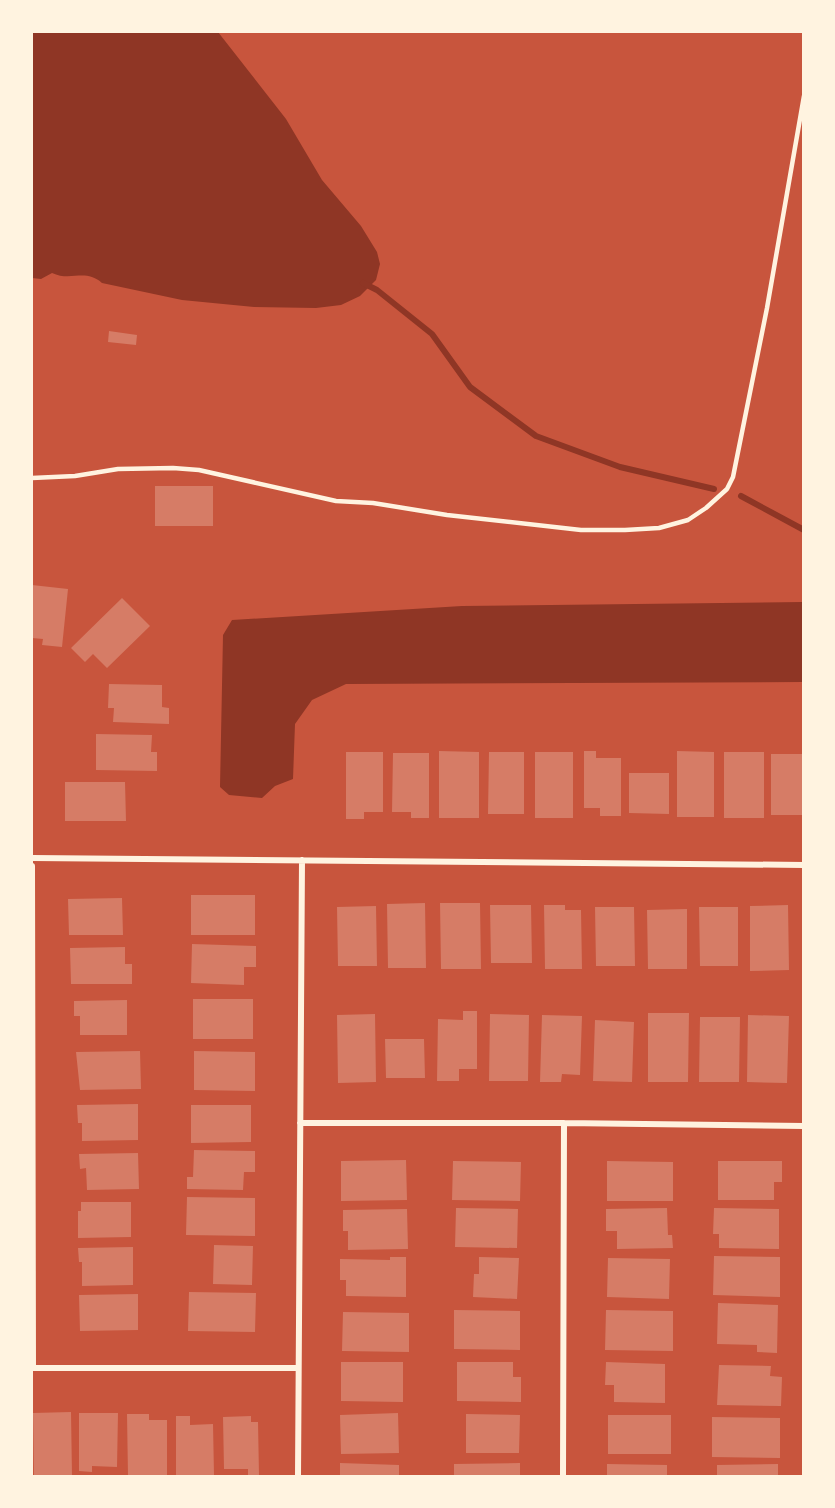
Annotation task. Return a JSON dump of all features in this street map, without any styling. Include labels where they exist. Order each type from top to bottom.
[{"type":"street","points":[[32,858],[804,865]]},
{"type":"street","points":[[298,1476],[302,860]]},
{"type":"street","points":[[32,866],[32,1368],[297,1368]]},
{"type":"street","points":[[300,1123],[804,1126]]},
{"type":"street","points":[[563,1476],[564,1123]]},
{"type":"lane","points":[[32,478],[75,476],[118,469],[173,468],[199,470],[336,501],[373,503],[447,516],[581,530],[659,528],[688,520],[706,508],[727,489],[733,477],[767,308],[804,96]]},
{"type":"shaded area","points":[[32,32],[218,32],[286,119],[322,180],[361,226],[377,252],[380,264],[376,280],[360,296],[341,305],[316,308],[254,307],[182,300],[102,283],[90,276],[65,276],[52,273],[41,279],[32,278]]},
{"type":"shaded area","points":[[803,602],[803,682],[346,684],[312,700],[295,724],[293,779],[275,786],[262,798],[229,795],[220,787],[223,635],[232,620],[462,606]]},
{"type":"building","points":[[109,331],[137,335],[136,345],[108,342]]},
{"type":"building","points":[[155,486],[213,486],[213,526],[155,526]]},
{"type":"building","points":[[32,585],[68,589],[62,647],[42,645],[43,639],[32,638]]},
{"type":"building","points":[[122,598],[150,626],[107,668],[93,654],[85,662],[71,648]]},
{"type":"building","points":[[109,684],[162,685],[162,707],[169,708],[169,724],[113,722],[114,708],[108,708]]},
{"type":"building","points":[[96,734],[152,735],[151,752],[157,752],[157,771],[96,770]]},
{"type":"building","points":[[439,751],[479,752],[479,818],[439,818]]},
{"type":"building","points":[[584,751],[596,751],[596,758],[621,758],[621,816],[600,816],[600,808],[584,808]]},
{"type":"building","points":[[677,751],[714,752],[714,817],[677,817]]},
{"type":"building","points":[[346,752],[383,752],[383,812],[364,812],[364,819],[346,819]]},
{"type":"building","points":[[489,752],[524,752],[524,814],[488,814]]},
{"type":"building","points":[[535,752],[573,752],[573,818],[535,818]]},
{"type":"building","points":[[724,752],[764,752],[764,818],[724,818]]},
{"type":"building","points":[[393,753],[429,753],[429,818],[411,818],[411,812],[392,812]]},
{"type":"building","points":[[771,754],[804,754],[804,815],[771,815]]},
{"type":"building","points":[[629,773],[669,773],[669,814],[629,813]]},
{"type":"building","points":[[65,782],[125,782],[126,821],[65,821]]},
{"type":"building","points":[[191,895],[255,895],[255,935],[191,935]]},
{"type":"building","points":[[122,898],[123,935],[69,935],[68,899]]},
{"type":"building","points":[[425,903],[426,968],[388,968],[387,904]]},
{"type":"building","points":[[440,903],[480,903],[481,969],[441,969]]},
{"type":"building","points":[[490,905],[531,905],[532,963],[491,963]]},
{"type":"building","points":[[544,905],[565,905],[565,910],[581,910],[582,969],[545,969]]},
{"type":"building","points":[[788,905],[789,970],[750,971],[750,906]]},
{"type":"building","points":[[376,906],[377,966],[338,966],[337,907]]},
{"type":"building","points":[[595,907],[634,907],[635,966],[596,966]]},
{"type":"building","points":[[699,907],[738,907],[738,966],[700,966]]},
{"type":"building","points":[[687,909],[687,969],[648,969],[647,910]]},
{"type":"building","points":[[192,944],[256,946],[256,967],[244,967],[244,985],[191,983]]},
{"type":"building","points":[[125,947],[125,964],[132,964],[132,984],[71,984],[70,948]]},
{"type":"building","points":[[193,999],[253,999],[253,1039],[193,1039]]},
{"type":"building","points":[[127,1000],[127,1035],[80,1035],[80,1016],[74,1016],[74,1001]]},
{"type":"building","points":[[463,1011],[477,1011],[477,1069],[459,1069],[459,1081],[437,1081],[438,1019],[463,1020]]},
{"type":"building","points":[[648,1013],[689,1013],[688,1082],[648,1082]]},
{"type":"building","points":[[375,1014],[376,1082],[338,1083],[337,1015]]},
{"type":"building","points":[[490,1014],[529,1015],[528,1081],[489,1081]]},
{"type":"building","points":[[542,1015],[582,1016],[580,1075],[562,1074],[561,1082],[540,1082]]},
{"type":"building","points":[[748,1015],[789,1016],[787,1083],[747,1082]]},
{"type":"building","points":[[700,1017],[740,1017],[739,1082],[699,1082]]},
{"type":"building","points":[[595,1020],[634,1022],[632,1082],[593,1081]]},
{"type":"building","points":[[385,1039],[424,1039],[425,1078],[386,1078]]},
{"type":"building","points":[[140,1051],[141,1089],[80,1090],[76,1052]]},
{"type":"building","points":[[194,1051],[255,1052],[255,1091],[194,1090]]},
{"type":"building","points":[[138,1104],[138,1140],[82,1141],[82,1123],[78,1123],[77,1105]]},
{"type":"building","points":[[191,1105],[251,1105],[251,1142],[191,1143]]},
{"type":"building","points":[[194,1150],[255,1151],[255,1172],[244,1172],[243,1190],[187,1189],[187,1177],[193,1177]]},
{"type":"building","points":[[138,1153],[139,1189],[87,1190],[86,1168],[80,1169],[79,1154]]},
{"type":"building","points":[[406,1160],[407,1200],[341,1201],[341,1161]]},
{"type":"building","points":[[453,1161],[521,1162],[520,1201],[452,1200]]},
{"type":"building","points":[[607,1161],[673,1162],[673,1201],[607,1201]]},
{"type":"building","points":[[718,1161],[782,1161],[782,1182],[774,1182],[774,1200],[718,1200]]},
{"type":"building","points":[[187,1197],[255,1198],[255,1236],[186,1235]]},
{"type":"building","points":[[81,1202],[131,1202],[131,1237],[78,1238],[78,1211],[81,1211]]},
{"type":"building","points":[[456,1208],[518,1209],[517,1248],[455,1247]]},
{"type":"building","points":[[667,1208],[668,1235],[672,1235],[673,1248],[617,1249],[617,1231],[606,1231],[606,1209]]},
{"type":"building","points":[[714,1208],[779,1209],[779,1249],[719,1248],[719,1234],[713,1234]]},
{"type":"building","points":[[407,1209],[408,1249],[348,1250],[348,1231],[343,1231],[343,1210]]},
{"type":"building","points":[[214,1245],[253,1246],[252,1285],[213,1284]]},
{"type":"building","points":[[133,1247],[133,1285],[82,1286],[82,1262],[79,1262],[78,1248]]},
{"type":"building","points":[[714,1256],[780,1257],[780,1297],[713,1295]]},
{"type":"building","points":[[390,1257],[406,1257],[406,1297],[346,1296],[346,1280],[340,1280],[340,1259],[390,1260]]},
{"type":"building","points":[[479,1257],[519,1258],[517,1299],[473,1297],[474,1274],[479,1274]]},
{"type":"building","points":[[608,1258],[670,1259],[669,1299],[607,1297]]},
{"type":"building","points":[[189,1292],[256,1293],[255,1332],[188,1331]]},
{"type":"building","points":[[138,1294],[138,1330],[80,1331],[79,1295]]},
{"type":"building","points":[[718,1303],[778,1305],[777,1353],[757,1352],[757,1345],[717,1344]]},
{"type":"building","points":[[454,1310],[520,1311],[520,1350],[454,1349]]},
{"type":"building","points":[[606,1310],[673,1311],[673,1351],[605,1350]]},
{"type":"building","points":[[343,1312],[409,1313],[409,1352],[342,1351]]},
{"type":"building","points":[[341,1362],[403,1362],[403,1402],[341,1401]]},
{"type":"building","points":[[457,1362],[513,1362],[513,1377],[521,1377],[521,1402],[457,1401]]},
{"type":"building","points":[[606,1362],[665,1364],[665,1403],[614,1402],[614,1385],[605,1385]]},
{"type":"building","points":[[719,1365],[771,1366],[770,1376],[782,1377],[781,1406],[717,1405]]},
{"type":"building","points":[[71,1412],[72,1476],[34,1476],[33,1413]]},
{"type":"building","points":[[79,1413],[118,1413],[117,1467],[92,1466],[92,1472],[79,1471]]},
{"type":"building","points":[[398,1413],[399,1453],[341,1454],[340,1415]]},
{"type":"building","points":[[127,1414],[149,1414],[149,1420],[167,1420],[167,1476],[128,1476]]},
{"type":"building","points":[[466,1414],[520,1415],[519,1453],[466,1453]]},
{"type":"building","points":[[608,1415],[671,1415],[671,1454],[608,1454]]},
{"type":"building","points":[[176,1416],[190,1416],[190,1425],[213,1424],[214,1475],[176,1476]]},
{"type":"building","points":[[251,1416],[251,1422],[258,1422],[259,1475],[248,1475],[248,1469],[224,1469],[223,1417]]},
{"type":"building","points":[[712,1417],[780,1418],[780,1458],[712,1457]]},
{"type":"building","points":[[340,1463],[399,1465],[399,1476],[340,1476]]},
{"type":"building","points":[[520,1463],[520,1476],[454,1476],[454,1464]]},
{"type":"building","points":[[607,1464],[667,1465],[667,1476],[607,1476]]},
{"type":"building","points":[[778,1464],[778,1476],[717,1476],[717,1465]]},
{"type":"waterway","points":[[363,283],[377,290],[432,334],[470,387],[536,436],[620,467],[714,489]]},
{"type":"waterway","points":[[741,496],[804,530]]}]
